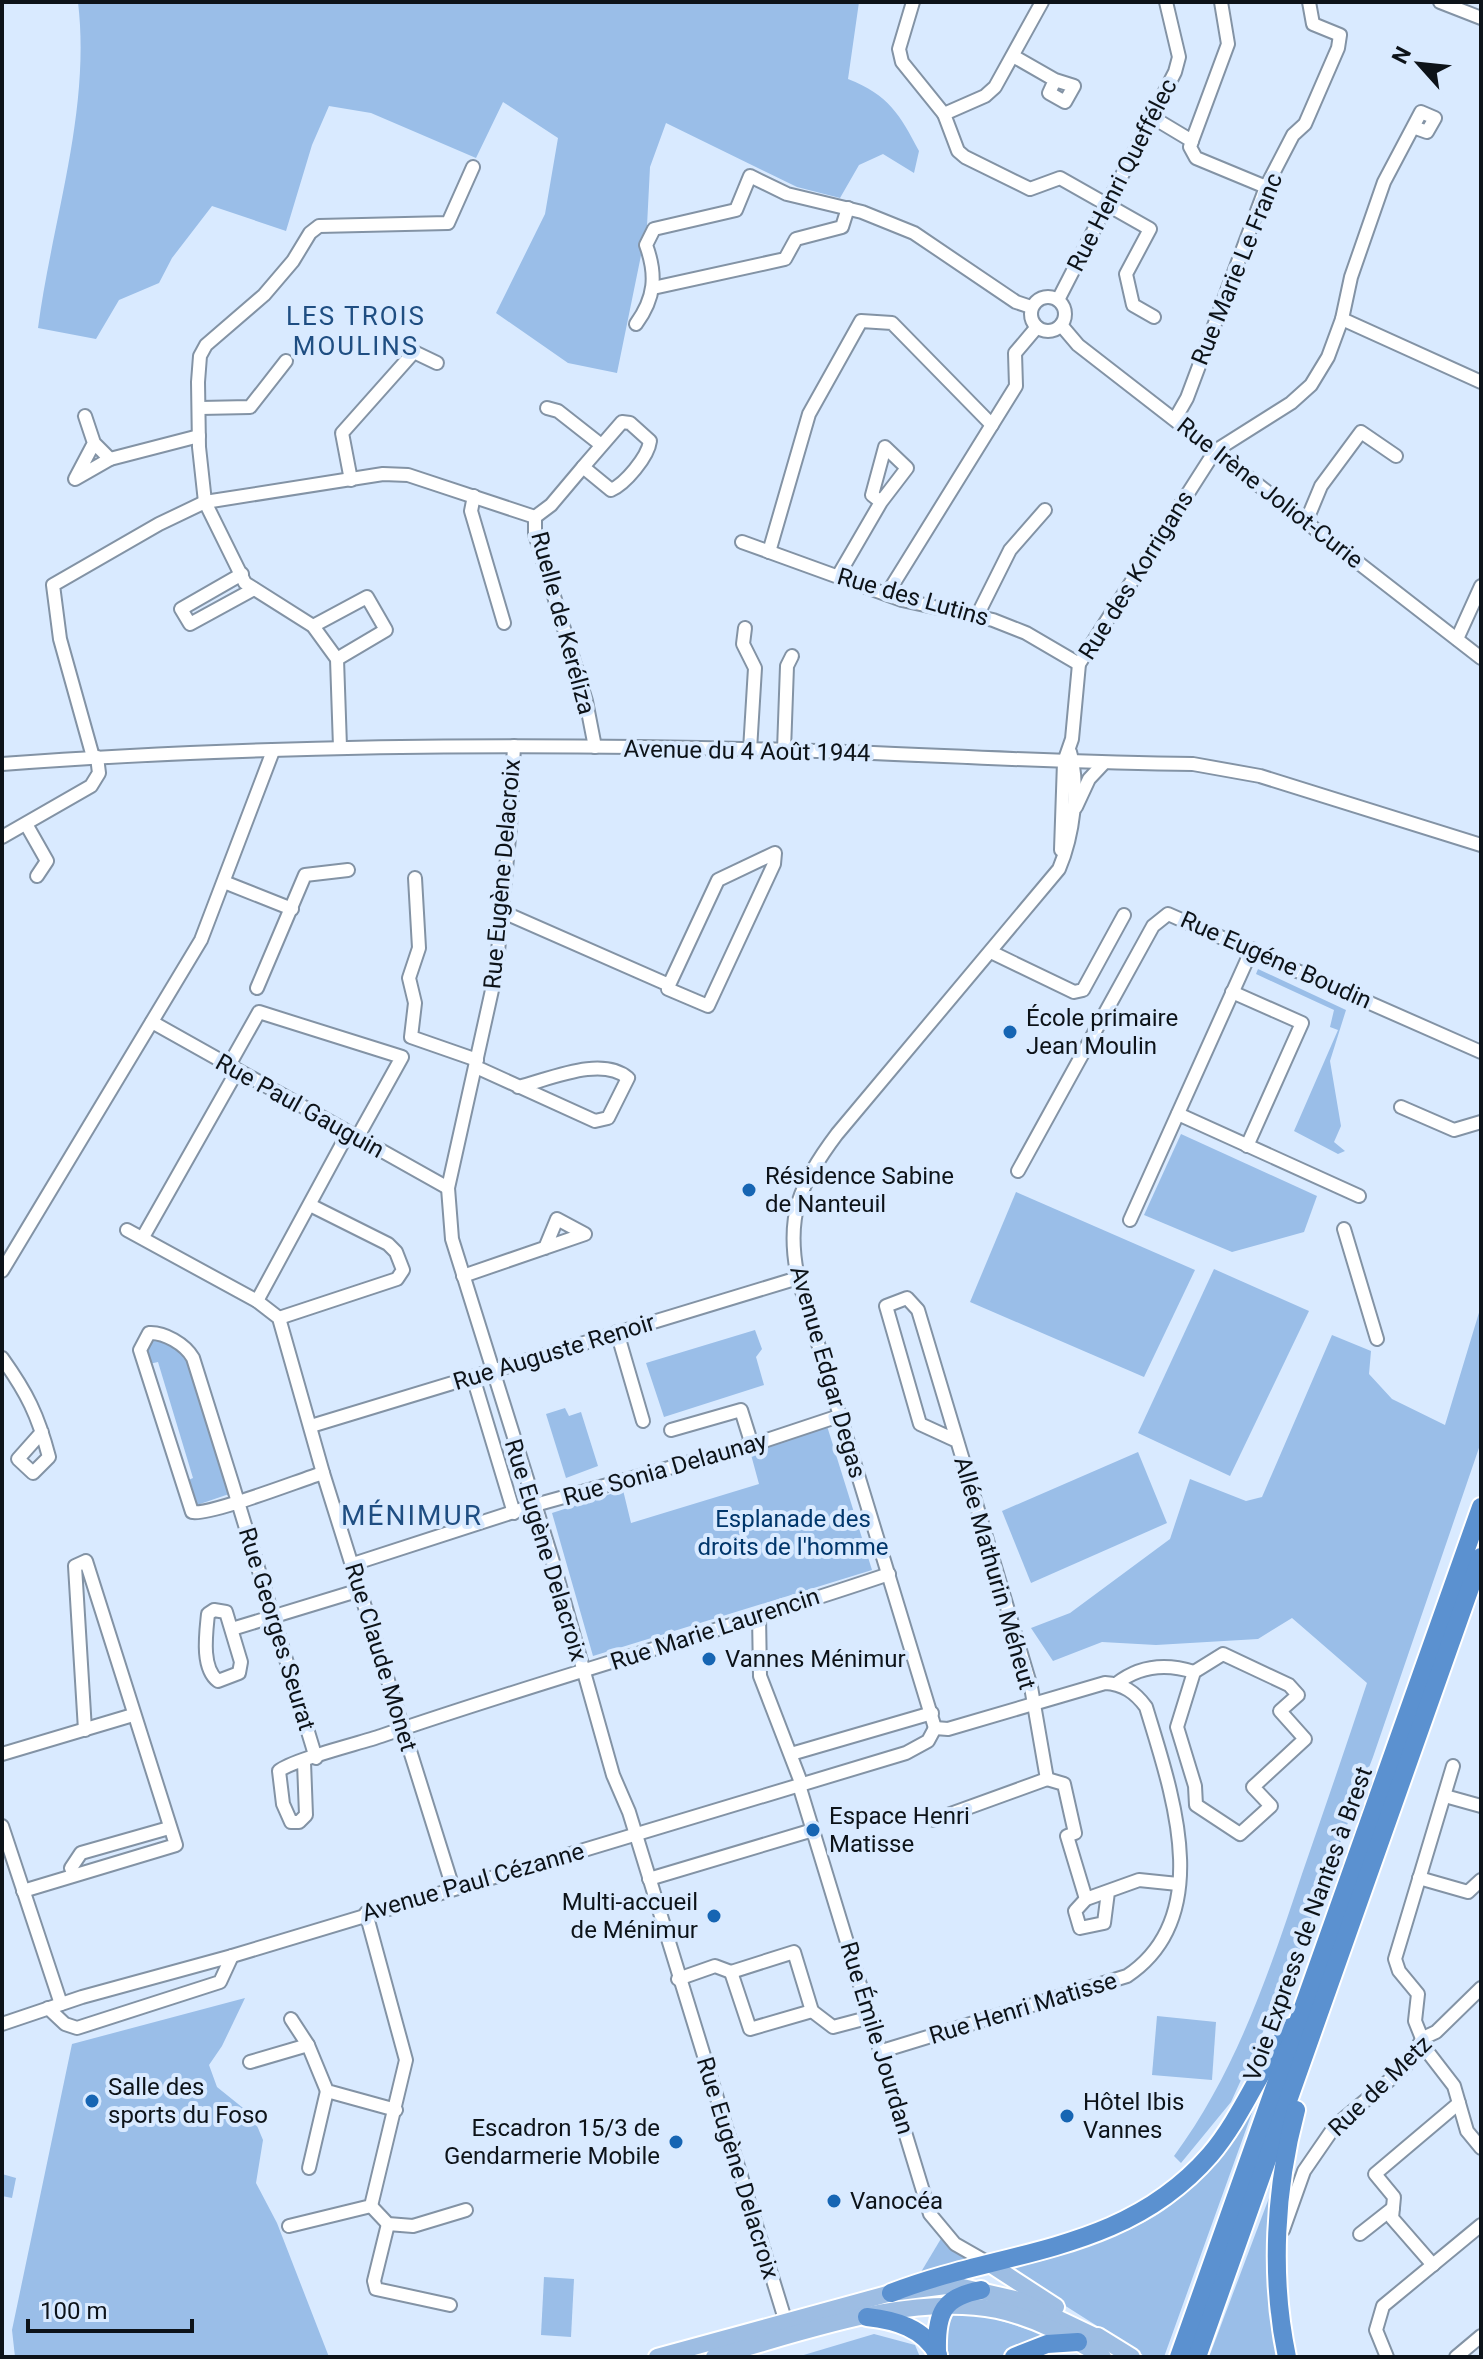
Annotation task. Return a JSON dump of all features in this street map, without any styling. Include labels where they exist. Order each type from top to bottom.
[{"type":"highway","name":"Voie Express de Nantes à Brest","points":[[1197,2357],[1481,1507]]},
{"type":"highway","name":"Voie Express de Nantes à Brest","points":[[1179,2357],[1481,1557]]},
{"type":"highway","points":[[891,2293],[1112,2228],[1141,2214],[1176,2189],[1223,2138],[1256,2086],[1275,2048],[1309,2016],[1321,2036],[1297,2105],[1285,2162],[1278,2240],[1287,2357]]},
{"type":"highway","points":[[938,2354],[937,2332],[946,2305],[956,2296],[981,2290]]},
{"type":"highway","points":[[867,2317],[910,2327],[938,2354]]},
{"type":"highway","points":[[1014,2357],[1047,2344],[1078,2342]]},
{"type":"main road","points":[[990,2264],[1104,2349]]},
{"type":"main road","points":[[714,2357],[891,2293],[954,2285],[1040,2308],[1104,2349]]},
{"type":"main road","points":[[657,2357],[788,2329],[946,2305],[1015,2314],[1078,2342],[1132,2357]]},
{"type":"street","points":[[913,2],[899,49],[902,62],[944,114],[958,151],[1030,189],[1060,178],[1150,229],[1126,274],[1133,305],[1154,317]]},
{"type":"street","points":[[944,114],[985,96],[1013,56],[1042,2]]},
{"type":"street","name":"Rue Henri Queffélec","points":[[1058,300],[1152,117],[1179,57],[1166,2]]},
{"type":"street","points":[[1221,2],[1228,44],[1190,147],[1196,158],[1266,187]]},
{"type":"street","name":"Rue Marie Le Franc","points":[[1175,419],[1187,398],[1266,187],[1293,135],[1305,124],[1338,48],[1340,35],[1313,24],[1308,13],[1309,2]]},
{"type":"street","points":[[1440,2],[1474,11]]},
{"type":"street","points":[[1013,56],[1055,80]]},
{"type":"street","points":[[1152,117],[1192,141]]},
{"type":"street","points":[[1215,451],[1291,403],[1311,385],[1328,357],[1342,319],[1351,277],[1384,182],[1413,127]]},
{"type":"street","points":[[340,747],[337,659],[313,626],[254,589],[242,574],[205,502],[199,436],[200,356],[206,345],[264,295],[293,261],[310,233],[319,226],[448,223],[473,167]]},
{"type":"street","points":[[636,324],[648,308],[653,288],[655,274],[646,245],[654,229],[736,210],[750,176],[787,194],[883,218],[914,233],[1016,302],[1031,307]]},
{"type":"street","points":[[653,288],[785,259],[796,239],[842,227],[848,208]]},
{"type":"street","points":[[1043,297],[1058,300],[1065,309],[1061,325],[1052,331],[1037,327],[1030,318],[1031,307],[1043,297]]},
{"type":"street","points":[[1342,319],[1481,382]]},
{"type":"street","points":[[769,552],[809,414],[861,321],[892,323],[992,425]]},
{"type":"street","name":"Rue Irène Joliot-Curie","points":[[1061,325],[1078,345],[1481,658]]},
{"type":"street","points":[[887,594],[1016,386],[1015,353],[1037,327]]},
{"type":"street","points":[[351,480],[342,433],[414,352],[437,363]]},
{"type":"street","points":[[200,408],[250,407],[286,361]]},
{"type":"street","points":[[547,408],[558,411],[600,444]]},
{"type":"street","points":[[85,416],[94,443],[110,459]]},
{"type":"street","points":[[535,517],[551,505],[600,444],[622,422],[630,423],[650,441],[649,450],[618,487],[611,490],[583,467]]},
{"type":"street","points":[[1306,522],[1321,486],[1361,432],[1396,456]]},
{"type":"street","points":[[94,443],[75,479],[110,459],[199,436]]},
{"type":"street","name":"Rue des Korrigans","points":[[1069,759],[1079,664],[1215,451]]},
{"type":"street","name":"Ruelle de Keréliza","points":[[95,757],[63,653],[53,585],[159,524],[205,502],[383,474],[408,475],[535,517],[535,534],[586,701],[595,747]]},
{"type":"street","points":[[474,496],[471,511],[474,526],[504,623]]},
{"type":"street","points":[[838,576],[881,502]]},
{"type":"street","points":[[976,618],[1010,550],[1045,510]]},
{"type":"street","name":"Rue des Lutins","points":[[742,542],[887,594],[993,620],[1026,633],[1079,664]]},
{"type":"street","points":[[242,574],[181,609],[190,624],[254,589]]},
{"type":"street","points":[[1457,639],[1481,586]]},
{"type":"street","points":[[313,626],[367,597],[386,630],[337,659]]},
{"type":"street","points":[[745,628],[743,644],[755,668],[750,750]]},
{"type":"street","points":[[784,750],[787,666],[792,656]]},
{"type":"street","name":"Avenue du 4 Août 1944","points":[[2,764],[340,747],[514,746],[784,750],[1224,767],[1481,845]]},
{"type":"street","name":"Rue Eugène Delacroix","points":[[514,746],[496,972],[448,1188],[452,1239],[535,1505],[582,1671],[636,1835],[788,2329]]},
{"type":"street","points":[[2,1271],[201,940],[273,751]]},
{"type":"street","points":[[2,837],[91,786],[99,773],[95,757]]},
{"type":"street","points":[[1063,859],[1069,759]]},
{"type":"street","name":"Avenue Edgar Degas","points":[[935,1728],[798,1278],[793,1218],[799,1195],[815,1163],[1059,869],[1071,818],[1069,759]]},
{"type":"street","points":[[1071,818],[1089,779],[1104,763]]},
{"type":"street","points":[[26,824],[47,861],[37,876]]},
{"type":"street","points":[[775,853],[774,864],[708,1006],[668,989],[669,985],[718,880],[775,853]]},
{"type":"street","points":[[257,988],[305,875],[348,870]]},
{"type":"street","points":[[415,878],[419,948],[409,978],[415,1003],[411,1037],[476,1064],[518,1087],[595,1121],[608,1118],[628,1078],[620,1071],[602,1067],[518,1087]]},
{"type":"street","points":[[224,882],[292,909]]},
{"type":"street","points":[[503,912],[669,985]]},
{"type":"street","points":[[991,952],[1074,992],[1083,990],[1124,915]]},
{"type":"street","name":"Rue Eugéne Boudin","points":[[1018,1171],[1161,918],[1176,915],[1481,1052]]},
{"type":"street","points":[[1130,1220],[1252,949]]},
{"type":"street","points":[[1232,992],[1302,1023],[1247,1146]]},
{"type":"street","points":[[143,1237],[259,1012],[402,1057],[310,1205],[257,1301]]},
{"type":"street","name":"Rue Paul Gauguin","points":[[152,1022],[448,1188]]},
{"type":"street","points":[[1401,1107],[1454,1130],[1481,1122]]},
{"type":"street","points":[[1178,1114],[1359,1196]]},
{"type":"street","points":[[127,1230],[257,1301],[279,1318],[397,1279],[403,1270],[396,1252],[388,1244],[310,1205]]},
{"type":"street","points":[[1344,1229],[1377,1339]]},
{"type":"street","points":[[463,1276],[545,1248]]},
{"type":"street","name":"Rue Auguste Renoir","points":[[311,1426],[798,1278]]},
{"type":"street","name":"Allée Mathurin Méheut","points":[[957,1441],[920,1424],[886,1306],[907,1298],[918,1310],[1031,1687],[1047,1779]]},
{"type":"street","name":"Rue Claude Monet","points":[[279,1318],[323,1473],[453,1888]]},
{"type":"street","points":[[617,1332],[643,1421]]},
{"type":"street","points":[[237,1500],[193,1358],[188,1349],[159,1333],[149,1333],[140,1350],[192,1512],[200,1514],[323,1473]]},
{"type":"street","points":[[2,1358],[34,1405],[42,1432]]},
{"type":"street","points":[[473,1377],[514,1513]]},
{"type":"street","points":[[671,1430],[741,1410],[752,1445]]},
{"type":"street","name":"Rue Sonia Delaunay","points":[[353,1564],[535,1505],[752,1445],[839,1416]]},
{"type":"street","name":"Rue Georges Seurat","points":[[237,1500],[274,1617],[310,1760],[306,1815],[299,1822],[291,1822],[283,1804],[279,1771],[286,1765],[310,1760]]},
{"type":"street","points":[[23,1891],[176,1845],[86,1561],[75,1566],[85,1730]]},
{"type":"street","name":"Rue Marie Laurencin","points":[[310,1760],[403,1727],[889,1574]]},
{"type":"street","points":[[232,1629],[360,1590]]},
{"type":"street","points":[[214,1610],[226,1612],[232,1629],[241,1662],[239,1673],[218,1681],[209,1672],[208,1614],[214,1610]]},
{"type":"street","name":"Rue Émile Jourdan","points":[[759,1615],[760,1676],[791,1754],[930,2214],[955,2244],[990,2264]]},
{"type":"street","points":[[1223,1654],[1289,1685],[1298,1695],[1280,1711],[1305,1739],[1253,1787],[1271,1806],[1240,1834],[1196,1805],[1195,1786],[1177,1727],[1194,1672],[1223,1654]]},
{"type":"street","points":[[935,1728],[948,1729],[1105,1683],[1116,1684],[1128,1675],[1161,1665],[1194,1672]]},
{"type":"street","name":"Rue Henri Matisse","points":[[882,2051],[1127,1976],[1147,1963],[1168,1934],[1178,1884],[1176,1813],[1146,1707],[1131,1690],[1116,1684]]},
{"type":"street","points":[[791,1754],[932,1713]]},
{"type":"street","points":[[2,1754],[133,1715]]},
{"type":"street","name":"Avenue Paul Cézanne","points":[[2,2024],[906,1753],[928,1741],[935,1728]]},
{"type":"street","points":[[1453,1766],[1395,1959],[1399,1971],[1418,1994],[1415,2021],[1427,2051],[1454,2086],[1467,2131],[1481,2148]]},
{"type":"street","points":[[934,1820],[1047,1779],[1064,1784],[1075,1833],[1067,1836],[1086,1899]]},
{"type":"street","points":[[1445,1796],[1481,1806]]},
{"type":"street","points":[[1176,1813],[1196,1805]]},
{"type":"street","points":[[2,1826],[55,2006],[65,2024],[77,2028],[220,1982],[232,1956]]},
{"type":"street","points":[[74,1875],[71,1868],[81,1853],[169,1828]]},
{"type":"street","points":[[649,1879],[813,1830]]},
{"type":"street","points":[[1419,1878],[1468,1892],[1481,1880]]},
{"type":"street","points":[[1108,1892],[1104,1923],[1080,1928],[1075,1911],[1086,1899],[1139,1880],[1178,1884]]},
{"type":"street","points":[[366,1913],[376,1958],[406,2050],[396,2110],[371,2206]]},
{"type":"street","points":[[678,1979],[715,1966],[731,1972],[794,1952],[812,2011],[833,2027],[871,2017]]},
{"type":"street","points":[[731,1972],[750,2029],[812,2011]]},
{"type":"street","name":"Rue de Metz","points":[[1278,2240],[1315,2152],[1347,2114],[1405,2067],[1423,2038],[1436,2032],[1481,1988]]},
{"type":"street","points":[[291,2019],[308,2045],[327,2091],[309,2168]]},
{"type":"street","points":[[250,2062],[308,2045]]},
{"type":"street","points":[[327,2091],[396,2110]]},
{"type":"street","points":[[1433,2265],[1392,2218],[1394,2197],[1375,2174],[1459,2103]]},
{"type":"street","points":[[371,2206],[388,2224],[413,2226],[466,2210]]},
{"type":"street","points":[[289,2226],[371,2206]]},
{"type":"street","points":[[1360,2234],[1393,2208]]},
{"type":"street","points":[[388,2224],[374,2281],[376,2289],[450,2305]]},
{"type":"street","points":[[1387,2357],[1376,2330],[1383,2306],[1481,2225]]},
{"type":"street","points":[[1456,2357],[1481,2336]]},
{"type":"green space","points":[[78,2],[859,2],[848,79],[874,92],[892,108],[919,151],[914,173],[883,154],[859,165],[840,198],[797,187],[666,123],[650,167],[647,226],[617,373],[568,363],[496,313],[545,214],[558,138],[503,102],[476,158],[371,113],[329,106],[312,145],[286,231],[212,206],[172,258],[159,283],[119,300],[96,339],[38,328],[75,125],[81,43]]},
{"type":"green space","points":[[1258,969],[1346,1010],[1330,1061],[1341,1126],[1334,1142],[1345,1151],[1338,1154],[1294,1131],[1338,1030],[1330,1027],[1334,1010],[1256,974]]},
{"type":"green space","points":[[1181,1134],[1317,1196],[1304,1232],[1232,1252],[1144,1215]]},
{"type":"green space","points":[[1016,1192],[1195,1270],[1144,1377],[970,1302]]},
{"type":"green space","points":[[1214,1269],[1309,1311],[1230,1476],[1138,1433]]},
{"type":"green space","points":[[1481,1306],[1481,1442],[1373,1757],[1296,1959],[1231,2102],[1181,2163],[1174,2156],[1216,2090],[1263,1985],[1367,1683],[1292,1618],[1258,1639],[1156,1645],[1102,1642],[1053,1661],[1031,1628],[1070,1613],[1170,1539],[1190,1479],[1246,1501],[1262,1497],[1332,1335],[1371,1351],[1369,1374],[1392,1399],[1445,1425]]},
{"type":"green space","points":[[755,1330],[762,1349],[756,1357],[764,1385],[664,1417],[646,1363]]},
{"type":"green space","points":[[157,1336],[185,1350],[232,1493],[197,1505],[186,1481],[193,1478],[158,1362],[149,1364],[144,1346],[149,1338]]},
{"type":"green space","points":[[565,1408],[569,1416],[581,1412],[598,1466],[566,1478],[546,1414]]},
{"type":"green space","name":"Esplanade des droits de l'homme","points":[[827,1426],[872,1570],[593,1656],[552,1513],[623,1490],[631,1523],[759,1484],[750,1451]]},
{"type":"green space","points":[[1138,1452],[1167,1523],[1031,1583],[1002,1511]]},
{"type":"green space","points":[[245,1998],[222,2046],[209,2065],[217,2087],[253,2116],[263,2140],[256,2183],[277,2223],[329,2357],[15,2357],[12,2330],[72,2044]]},
{"type":"green space","points":[[1157,2016],[1216,2022],[1212,2080],[1152,2075]]},
{"type":"green space","points":[[1257,2099],[1164,2357],[1146,2357],[1012,2272],[1009,2267],[1099,2242],[1162,2211],[1203,2175]]},
{"type":"green space","points":[[2,2174],[16,2178],[12,2198],[2,2196]]},
{"type":"green space","points":[[1275,2182],[1283,2357],[1209,2357]]},
{"type":"green space","points":[[942,2237],[972,2260],[918,2277]]},
{"type":"green space","points":[[544,2277],[574,2279],[571,2337],[541,2335]]},
{"type":"green space","points":[[950,2314],[983,2315],[1055,2338],[1009,2357],[945,2357],[943,2320]]},
{"type":"green space","points":[[874,2334],[915,2345],[920,2357],[797,2357]]},
{"type":"place","name":"École primaire Jean Moulin","points":[[1010,1032]]},
{"type":"place","name":"Résidence Sabine de Nanteuil","points":[[749,1190]]},
{"type":"place","name":"Vannes Ménimur","points":[[709,1659]]},
{"type":"place","name":"Espace Henri Matisse","points":[[813,1830]]},
{"type":"place","name":"Multi-accueil de Ménimur","points":[[714,1916]]},
{"type":"place","name":"Salle des sports du Foso","points":[[92,2101]]},
{"type":"place","name":"Hôtel Ibis Vannes","points":[[1067,2116]]},
{"type":"place","name":"Escadron 15/3 de Gendarmerie Mobile","points":[[676,2142]]},
{"type":"place","name":"Vanocéa","points":[[834,2201]]},
{"type":"district","name":"LES TROIS MOULINS","points":[[356,331]]},
{"type":"district","name":"MÉNIMUR","points":[[412,1515]]}]
